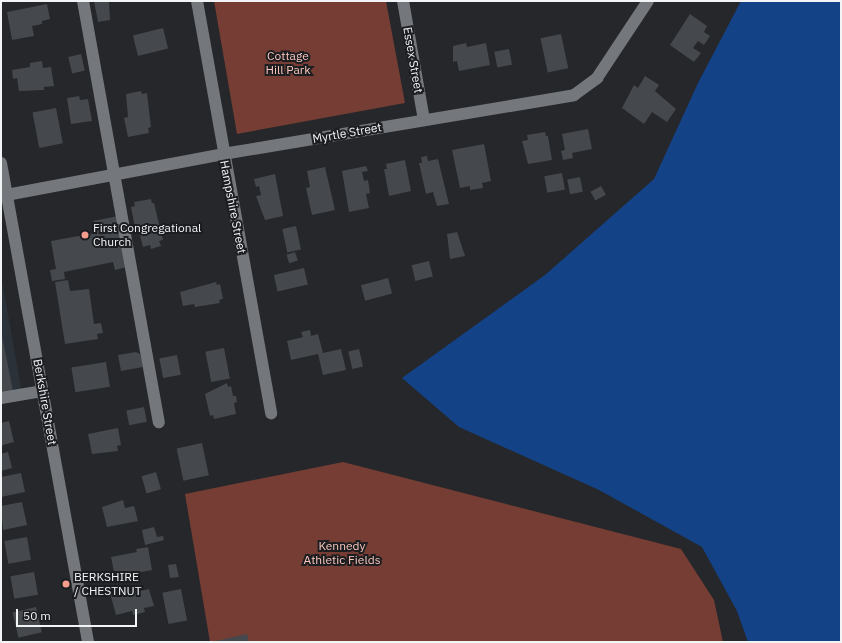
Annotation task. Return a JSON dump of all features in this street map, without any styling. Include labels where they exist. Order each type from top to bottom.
[{"type":"street","points":[[84,1],[160,422]]},
{"type":"street","name":"Hampshire Street","points":[[197,1],[223,154],[271,413]]},
{"type":"street","name":"Essex Street","points":[[403,1],[424,120]]},
{"type":"street","name":"Myrtle Street","points":[[4,196],[223,154],[574,95],[597,78],[648,1]]},
{"type":"street","name":"Berkshire Street","points":[[1,163],[4,196],[43,391],[88,642]]},
{"type":"street","points":[[1,398],[43,391]]},
{"type":"shaded area","points":[[1,275],[23,399],[1,403]]},
{"type":"green space","name":"Cottage Hill Park","points":[[214,1],[386,1],[405,103],[237,134]]},
{"type":"green space","name":"Kennedy Athletic Fields","points":[[343,462],[681,549],[714,600],[723,642],[210,642],[185,494]]},
{"type":"water","points":[[741,1],[841,1],[841,642],[748,642],[737,611],[702,547],[599,490],[459,427],[402,378],[545,275],[654,179],[698,83]]},
{"type":"building","points":[[94,1],[109,1],[110,20],[98,22]]},
{"type":"building","points":[[47,4],[50,19],[42,21],[42,24],[32,26],[34,36],[12,40],[7,12]]},
{"type":"building","points":[[690,14],[707,26],[704,32],[710,36],[704,45],[698,41],[693,48],[701,53],[694,62],[670,45]]},
{"type":"building","points":[[163,28],[168,48],[138,56],[133,35]]},
{"type":"building","points":[[561,34],[568,68],[548,73],[540,38]]},
{"type":"building","points":[[466,43],[467,47],[486,43],[490,65],[459,71],[457,61],[453,62],[453,46]]},
{"type":"building","points":[[509,49],[512,65],[497,68],[494,52]]},
{"type":"building","points":[[81,54],[85,71],[72,73],[68,57]]},
{"type":"building","points":[[42,61],[43,68],[51,67],[54,86],[44,87],[44,90],[19,91],[17,78],[13,79],[12,70],[30,67],[30,63]]},
{"type":"building","points":[[645,76],[659,85],[655,91],[676,109],[667,122],[652,112],[644,124],[622,108],[634,85],[638,88]]},
{"type":"building","points":[[141,91],[142,94],[147,93],[151,127],[148,128],[149,133],[128,137],[124,118],[128,117],[126,94]]},
{"type":"building","points":[[79,96],[80,100],[88,99],[92,121],[71,124],[67,98]]},
{"type":"building","points":[[56,108],[63,143],[39,148],[32,113]]},
{"type":"building","points":[[588,129],[592,149],[572,153],[573,158],[563,160],[561,151],[565,150],[562,134]]},
{"type":"building","points":[[545,132],[546,136],[548,136],[552,160],[528,164],[522,141],[528,140],[527,135]]},
{"type":"building","points":[[484,144],[491,181],[482,183],[483,188],[470,190],[470,186],[460,188],[452,150]]},
{"type":"building","points":[[427,156],[428,161],[438,159],[449,204],[437,206],[433,192],[426,194],[419,163],[422,163],[421,157]]},
{"type":"building","points":[[405,160],[411,191],[389,196],[384,169],[387,169],[386,164]]},
{"type":"building","points":[[366,166],[368,171],[362,172],[364,181],[368,180],[370,193],[366,194],[369,208],[349,212],[342,171]]},
{"type":"building","points":[[325,167],[335,210],[312,215],[306,188],[310,187],[307,171]]},
{"type":"building","points":[[562,173],[565,190],[547,193],[544,176]]},
{"type":"building","points":[[275,174],[283,216],[265,220],[256,196],[261,195],[259,186],[256,187],[254,179]]},
{"type":"building","points":[[580,177],[583,192],[570,194],[567,179]]},
{"type":"building","points":[[601,186],[606,195],[595,201],[591,192]]},
{"type":"building","points":[[151,199],[152,203],[154,203],[163,240],[159,241],[161,246],[151,249],[150,245],[143,247],[139,231],[136,232],[131,207],[135,206],[134,202]]},
{"type":"building","points":[[118,216],[127,267],[115,270],[113,262],[64,272],[65,279],[52,281],[50,270],[56,269],[51,241],[95,233],[93,221]]},
{"type":"building","points":[[296,226],[301,249],[287,252],[282,229]]},
{"type":"building","points":[[457,232],[465,256],[450,259],[447,234]]},
{"type":"building","points":[[295,252],[298,261],[289,263],[286,255]]},
{"type":"building","points":[[429,261],[433,277],[415,281],[412,265]]},
{"type":"building","points":[[304,268],[308,285],[278,292],[274,275]]},
{"type":"building","points":[[388,278],[392,293],[365,301],[361,285]]},
{"type":"building","points":[[68,280],[70,291],[89,289],[94,324],[101,323],[103,333],[97,334],[98,339],[65,344],[55,282]]},
{"type":"building","points":[[216,282],[217,285],[220,284],[223,299],[219,300],[220,303],[195,307],[194,304],[183,306],[180,292]]},
{"type":"building","points":[[310,330],[311,336],[318,334],[323,353],[341,349],[346,370],[323,375],[318,354],[291,360],[287,341],[303,337],[301,332]]},
{"type":"building","points":[[1,331],[13,391],[1,393]]},
{"type":"building","points":[[224,348],[230,378],[211,382],[205,352]]},
{"type":"building","points":[[359,349],[363,367],[352,369],[348,351]]},
{"type":"building","points":[[136,352],[140,354],[143,367],[121,371],[118,355]]},
{"type":"building","points":[[177,355],[181,375],[163,378],[159,358]]},
{"type":"building","points":[[106,362],[110,387],[75,392],[71,367]]},
{"type":"building","points":[[227,383],[228,387],[231,386],[233,396],[236,396],[237,402],[234,403],[236,414],[214,419],[213,415],[210,416],[205,394]]},
{"type":"building","points":[[144,407],[147,422],[129,425],[126,410]]},
{"type":"building","points":[[9,421],[14,442],[3,445],[1,448],[1,423]]},
{"type":"building","points":[[118,428],[121,445],[117,446],[118,451],[92,454],[88,434]]},
{"type":"building","points":[[202,443],[209,475],[183,481],[177,448]]},
{"type":"building","points":[[8,452],[12,468],[1,471],[1,454]]},
{"type":"building","points":[[156,472],[161,489],[147,493],[142,476]]},
{"type":"building","points":[[21,473],[25,492],[1,497],[1,477]]},
{"type":"building","points":[[123,500],[125,508],[134,506],[138,521],[107,527],[102,507]]},
{"type":"building","points":[[22,502],[27,525],[3,530],[1,506]]},
{"type":"building","points":[[154,527],[157,537],[163,536],[164,540],[145,545],[142,530]]},
{"type":"building","points":[[27,537],[31,560],[8,564],[4,541]]},
{"type":"building","points":[[148,547],[152,570],[115,577],[111,557],[137,552],[136,549]]},
{"type":"building","points":[[176,564],[179,577],[170,578],[168,565]]},
{"type":"building","points":[[34,572],[38,595],[14,599],[10,576]]},
{"type":"building","points":[[138,587],[140,591],[149,589],[154,606],[144,608],[145,612],[133,615],[132,611],[116,615],[110,593]]},
{"type":"building","points":[[181,589],[187,620],[168,624],[162,593]]},
{"type":"building","points":[[36,607],[42,632],[18,638],[13,612]]},
{"type":"building","points":[[247,634],[249,642],[216,642],[216,641]]},
{"type":"place","name":"First Congregational Church","points":[[85,235]]},
{"type":"place","name":"BERKSHIRE / CHESTNUT","points":[[66,584]]}]
